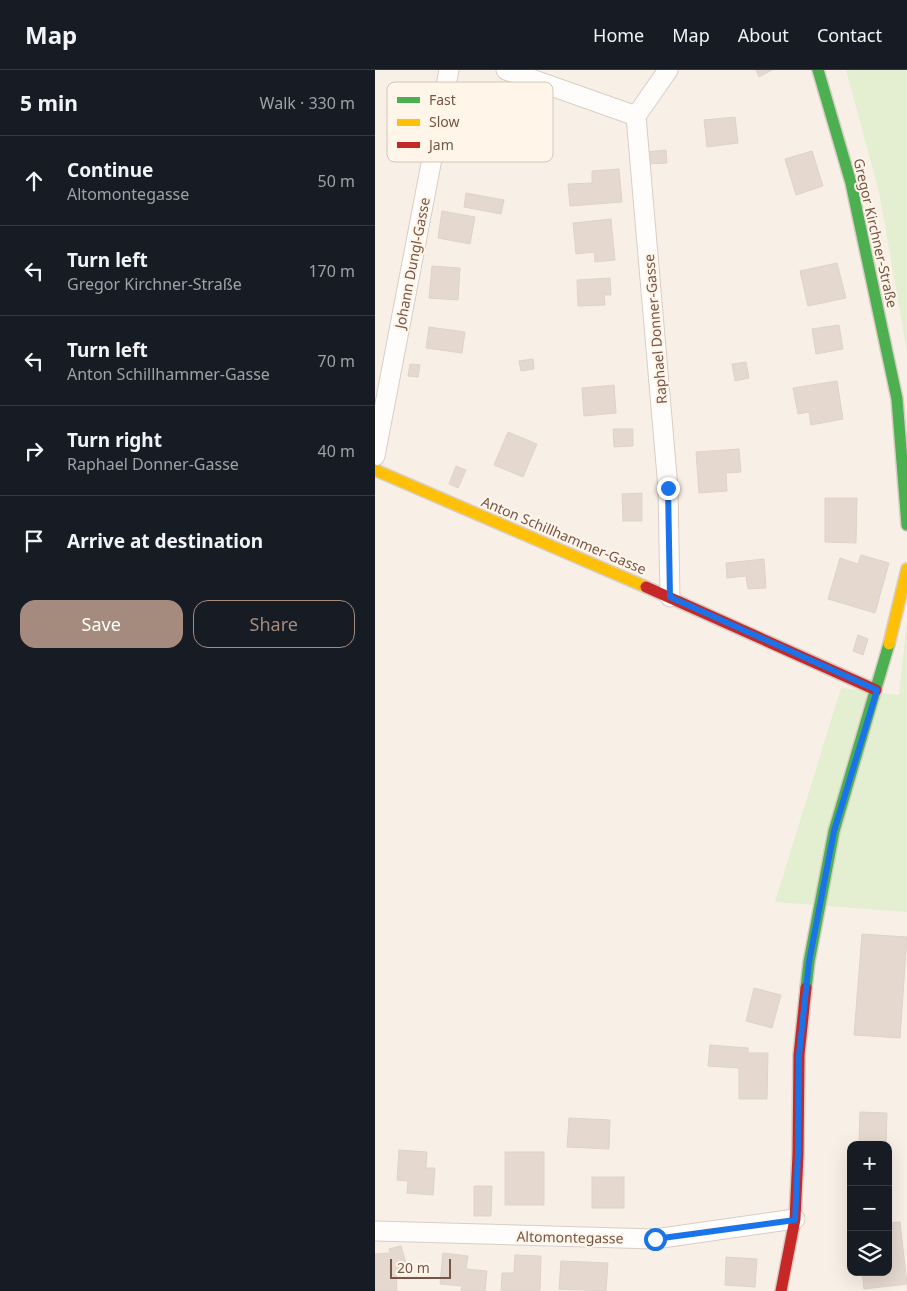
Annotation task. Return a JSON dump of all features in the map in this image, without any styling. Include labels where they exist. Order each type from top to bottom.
[{"type":"street","points":[[506,70],[540,82]]},
{"type":"street","points":[[553,87],[636,116],[668,70]]},
{"type":"street","name":"Gregor Kirchner-Straße","points":[[818,70],[851,183],[897,399],[907,525]]},
{"type":"street","name":"Raphael Donner-Gasse","points":[[636,116],[668,488],[670,597]]},
{"type":"street","name":"Johann Dungl-Gasse","points":[[375,456],[431,162]]},
{"type":"street","name":"Anton Schillhammer-Gasse","points":[[375,470],[670,597],[877,690]]},
{"type":"street","points":[[781,1291],[795,1220],[799,1055],[809,962],[834,831],[893,635],[907,569]]},
{"type":"street","name":"Altomontegasse","points":[[375,1232],[655,1239],[795,1220]]},
{"type":"green space","points":[[846,70],[907,70],[907,352],[879,192]]},
{"type":"green space","points":[[907,619],[907,912],[775,902],[841,688],[899,695]]},
{"type":"building","points":[[756,70],[772,70],[759,77]]},
{"type":"building","points":[[735,117],[738,143],[707,147],[704,120]]},
{"type":"building","points":[[666,150],[667,163],[648,164],[647,152]]},
{"type":"building","points":[[812,151],[823,186],[796,195],[785,159]]},
{"type":"building","points":[[619,169],[622,202],[570,206],[568,184],[592,183],[592,171]]},
{"type":"building","points":[[466,193],[504,200],[501,214],[464,207]]},
{"type":"building","points":[[442,211],[475,217],[470,244],[438,238]]},
{"type":"building","points":[[611,219],[615,260],[595,262],[594,252],[576,254],[573,223]]},
{"type":"building","points":[[837,263],[846,298],[808,306],[800,271]]},
{"type":"building","points":[[432,266],[460,268],[458,300],[429,298]]},
{"type":"building","points":[[610,278],[611,295],[604,295],[605,305],[578,306],[577,280]]},
{"type":"building","points":[[839,325],[843,349],[816,354],[812,329]]},
{"type":"building","points":[[429,327],[465,332],[462,353],[426,348]]},
{"type":"building","points":[[533,359],[534,369],[521,371],[519,361]]},
{"type":"building","points":[[746,362],[749,378],[735,381],[732,364]]},
{"type":"building","points":[[410,364],[420,365],[418,377],[408,376]]},
{"type":"building","points":[[837,381],[843,419],[811,425],[809,412],[798,414],[793,388]]},
{"type":"building","points":[[614,385],[616,413],[584,416],[582,388]]},
{"type":"building","points":[[613,429],[633,429],[633,446],[614,447]]},
{"type":"building","points":[[508,432],[537,444],[523,477],[494,465]]},
{"type":"building","points":[[739,449],[741,472],[726,473],[727,491],[699,493],[696,452]]},
{"type":"building","points":[[456,466],[466,470],[458,488],[449,484]]},
{"type":"building","points":[[642,493],[642,521],[623,521],[622,494]]},
{"type":"building","points":[[825,498],[857,498],[856,543],[825,542]]},
{"type":"building","points":[[861,555],[889,563],[875,613],[828,599],[840,558],[858,564]]},
{"type":"building","points":[[764,559],[766,588],[748,589],[746,576],[727,578],[726,563]]},
{"type":"building","points":[[858,635],[868,639],[863,655],[853,651]]},
{"type":"building","points":[[862,934],[907,937],[900,1038],[854,1035]]},
{"type":"building","points":[[754,988],[781,995],[772,1028],[746,1021]]},
{"type":"building","points":[[710,1045],[748,1048],[748,1053],[768,1053],[767,1099],[739,1099],[739,1068],[708,1066]]},
{"type":"building","points":[[860,1112],[887,1113],[886,1141],[859,1141]]},
{"type":"building","points":[[569,1118],[610,1120],[609,1149],[567,1147]]},
{"type":"building","points":[[399,1150],[427,1152],[426,1168],[435,1168],[433,1195],[407,1193],[408,1181],[397,1180]]},
{"type":"building","points":[[505,1152],[544,1152],[544,1205],[505,1205]]},
{"type":"building","points":[[592,1177],[624,1177],[624,1208],[592,1208]]},
{"type":"building","points":[[474,1186],[492,1186],[491,1216],[474,1216]]},
{"type":"building","points":[[900,1222],[907,1284],[864,1289],[862,1276],[892,1276],[892,1223]]},
{"type":"building","points":[[401,1246],[407,1266],[396,1269],[397,1291],[375,1291],[375,1254],[390,1253],[389,1249]]},
{"type":"building","points":[[443,1253],[468,1256],[466,1269],[487,1271],[485,1291],[461,1291],[462,1286],[440,1284]]},
{"type":"building","points":[[515,1255],[541,1256],[540,1291],[501,1291],[502,1273],[514,1273]]},
{"type":"building","points":[[726,1257],[757,1259],[755,1287],[725,1285]]},
{"type":"building","points":[[561,1261],[608,1263],[606,1291],[559,1289]]},
{"type":"traffic: fast","points":[[818,70],[851,183],[897,399],[907,525]]},
{"type":"traffic: fast","points":[[806,988],[809,962],[834,831],[889,644]]},
{"type":"traffic: slow","points":[[375,470],[646,587]]},
{"type":"traffic: slow","points":[[889,644],[907,569]]},
{"type":"traffic: jam","points":[[646,587],[876,690]]},
{"type":"traffic: jam","points":[[781,1291],[795,1219],[799,1055],[806,988]]},
{"type":"route","points":[[655,1239],[795,1220],[799,1055],[809,962],[834,831],[877,690],[670,597],[668,488]]}]
